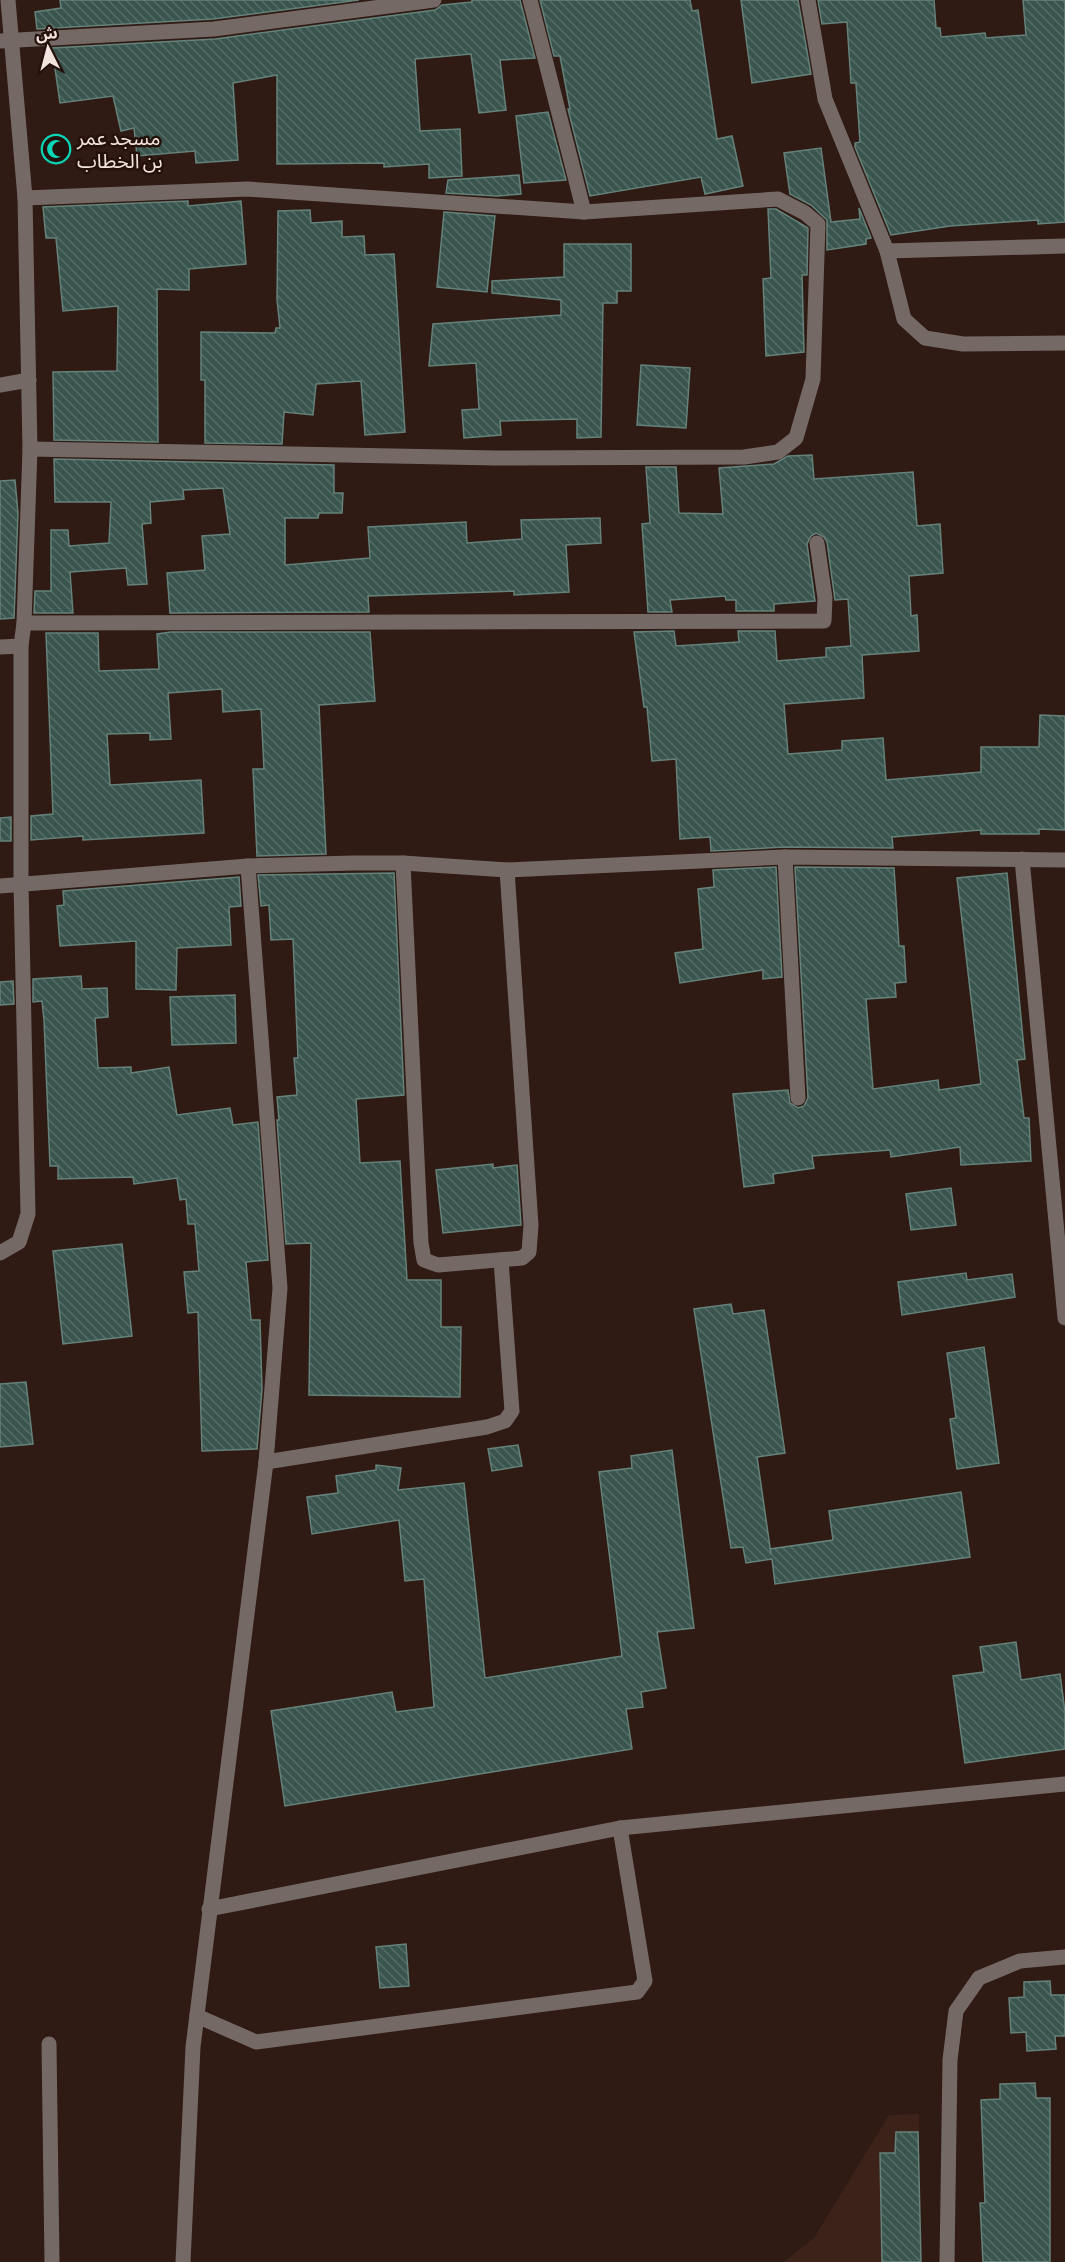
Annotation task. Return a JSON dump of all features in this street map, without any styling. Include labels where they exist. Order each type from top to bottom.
[{"type":"street","points":[[0,1253],[19,1242],[28,1214],[21,884],[21,646],[24,623],[30,449],[30,380],[25,198],[5,41],[8,0]]},
{"type":"street","points":[[5,41],[214,29],[434,0]]},
{"type":"street","points":[[530,0],[584,212]]},
{"type":"street","points":[[808,0],[825,99],[887,250],[904,319],[925,338],[963,344],[1065,343]]},
{"type":"street","points":[[25,198],[247,189],[584,212],[778,198],[805,213],[818,224],[813,379],[796,438],[778,452],[744,457],[496,458],[30,449]]},
{"type":"street","points":[[887,250],[1065,246]]},
{"type":"street","points":[[0,385],[30,380]]},
{"type":"street","points":[[24,623],[824,621],[825,598],[818,543]]},
{"type":"street","points":[[0,647],[21,646]]},
{"type":"street","points":[[0,885],[248,866],[403,863],[507,870],[785,857],[1065,860]]},
{"type":"street","points":[[785,857],[798,1098]]},
{"type":"street","points":[[1022,859],[1065,1318]]},
{"type":"street","points":[[403,863],[423,1260],[438,1265],[522,1258],[530,1252],[531,1225],[507,870]]},
{"type":"street","points":[[183,2262],[197,2016],[266,1462],[280,1288],[248,866]]},
{"type":"street","points":[[266,1462],[487,1427],[505,1421],[512,1411],[501,1260]]},
{"type":"street","points":[[209,1909],[620,1828],[1065,1784]]},
{"type":"street","points":[[197,2016],[256,2042],[637,1992],[645,1981],[620,1828]]},
{"type":"street","points":[[947,2262],[950,2060],[956,2011],[979,1978],[1020,1961],[1065,1957]]},
{"type":"street","points":[[49,2044],[52,2262]]},
{"type":"shaded area","points":[[919,2114],[917,2262],[784,2262],[814,2238],[889,2115]]},
{"type":"building","points":[[60,0],[359,0],[213,19],[37,29],[35,12],[61,8]]},
{"type":"building","points":[[472,0],[520,0],[535,58],[500,60],[506,110],[479,113],[471,54],[415,59],[420,131],[460,129],[462,176],[429,178],[429,164],[384,167],[384,163],[277,164],[277,75],[233,83],[238,160],[196,163],[195,151],[137,156],[134,128],[121,131],[113,96],[60,103],[52,48],[215,39],[435,10],[442,5],[472,2]]},
{"type":"building","points":[[540,0],[690,0],[692,11],[698,10],[717,139],[732,136],[743,186],[705,194],[701,177],[590,196],[568,109],[570,109],[560,56],[554,56]]},
{"type":"building","points":[[741,0],[798,0],[811,74],[752,83]]},
{"type":"building","points":[[818,0],[934,0],[936,28],[940,28],[941,37],[985,33],[986,38],[1026,35],[1023,0],[1065,0],[1065,222],[1038,224],[1038,220],[950,226],[891,235],[855,147],[855,143],[860,142],[856,83],[851,83],[847,22],[822,24]]},
{"type":"building","points":[[548,112],[566,180],[524,183],[516,116]]},
{"type":"building","points":[[821,148],[831,222],[860,219],[859,208],[871,238],[866,239],[866,244],[827,250],[827,220],[811,205],[790,194],[784,153]]},
{"type":"building","points":[[519,175],[521,194],[497,196],[446,193],[448,180]]},
{"type":"building","points":[[188,201],[188,206],[241,201],[246,264],[189,269],[189,290],[157,289],[158,442],[54,440],[53,372],[117,371],[118,306],[63,311],[56,238],[46,238],[43,207]]},
{"type":"building","points":[[768,209],[776,209],[808,228],[807,275],[802,275],[804,352],[766,356],[763,279],[771,278]]},
{"type":"building","points":[[310,210],[311,223],[342,221],[342,237],[364,236],[365,255],[394,254],[405,432],[365,435],[361,381],[316,384],[313,415],[284,412],[282,444],[205,443],[205,380],[201,380],[201,332],[275,333],[276,328],[280,328],[277,299],[278,211]]},
{"type":"building","points":[[444,212],[495,216],[487,292],[437,287]]},
{"type":"building","points":[[564,244],[631,244],[631,291],[617,291],[617,303],[603,303],[601,437],[577,438],[577,419],[500,421],[501,435],[464,438],[462,410],[479,409],[476,363],[429,366],[433,324],[561,315],[561,300],[492,293],[492,281],[564,277]]},
{"type":"building","points":[[641,365],[690,368],[686,428],[637,425]]},
{"type":"building","points":[[812,455],[814,479],[913,472],[917,526],[940,524],[943,573],[909,576],[911,616],[917,615],[919,651],[862,655],[864,698],[784,704],[788,754],[842,750],[842,741],[883,738],[886,780],[981,772],[981,747],[1039,747],[1040,715],[1065,716],[1065,830],[1039,829],[1039,834],[981,834],[981,830],[892,837],[893,848],[785,847],[711,851],[710,837],[680,839],[676,759],[652,761],[647,707],[644,707],[634,632],[674,631],[676,646],[739,642],[738,631],[775,631],[777,661],[826,657],[826,648],[851,646],[848,599],[835,600],[827,542],[824,537],[816,533],[811,536],[807,544],[815,601],[774,604],[774,611],[736,611],[736,600],[726,600],[725,596],[670,600],[672,612],[648,612],[642,524],[650,523],[646,467],[676,467],[679,513],[723,514],[719,468],[774,464],[788,456]]},
{"type":"building","points":[[54,459],[334,465],[334,493],[343,493],[342,513],[319,513],[318,518],[285,518],[285,565],[370,558],[368,527],[466,522],[467,543],[522,539],[521,520],[600,518],[601,543],[566,545],[569,592],[514,595],[514,591],[368,596],[369,612],[170,613],[167,573],[205,570],[202,536],[230,534],[223,488],[183,490],[184,499],[150,502],[151,523],[142,524],[147,584],[128,585],[126,568],[70,572],[73,613],[34,613],[35,591],[51,591],[51,530],[68,530],[69,546],[109,543],[111,502],[55,502]]},
{"type":"building","points":[[15,480],[18,513],[14,618],[0,619],[0,481]]},
{"type":"building","points":[[171,632],[370,632],[375,701],[319,705],[326,854],[257,856],[253,769],[264,769],[261,709],[223,712],[222,689],[168,693],[171,739],[150,740],[150,733],[107,734],[110,785],[201,780],[204,833],[83,840],[83,836],[31,840],[31,816],[53,814],[46,633],[98,633],[99,671],[159,669],[157,634]]},
{"type":"building","points":[[11,817],[11,841],[0,841],[0,818]]},
{"type":"building","points":[[776,867],[782,977],[763,979],[763,970],[680,983],[675,953],[703,949],[698,889],[714,887],[713,870]]},
{"type":"building","points":[[795,867],[894,868],[899,946],[904,946],[906,982],[895,983],[896,997],[866,999],[873,1089],[938,1080],[939,1090],[981,1084],[957,878],[1007,873],[1025,1059],[1017,1060],[1024,1118],[1029,1118],[1031,1161],[961,1165],[960,1147],[891,1157],[890,1150],[812,1156],[814,1168],[773,1174],[774,1183],[744,1187],[733,1094],[788,1090],[790,1103],[798,1108],[804,1106],[808,1098]]},
{"type":"building","points":[[394,873],[404,1095],[356,1099],[360,1163],[400,1161],[407,1280],[441,1280],[441,1327],[461,1327],[460,1397],[309,1395],[311,1243],[286,1244],[277,1120],[279,1120],[277,1097],[297,1095],[294,1058],[298,1058],[293,939],[271,940],[269,905],[261,906],[258,875]]},
{"type":"building","points":[[239,877],[241,906],[229,907],[231,945],[177,948],[176,990],[136,989],[136,941],[60,946],[57,906],[64,905],[63,891]]},
{"type":"building","points":[[81,976],[82,989],[107,988],[108,1017],[95,1018],[98,1068],[131,1067],[131,1073],[169,1067],[177,1115],[230,1108],[233,1125],[258,1122],[268,1260],[246,1262],[251,1320],[260,1320],[262,1389],[257,1449],[202,1451],[198,1312],[188,1313],[184,1272],[199,1271],[195,1224],[188,1224],[186,1199],[180,1200],[177,1178],[134,1184],[133,1177],[58,1179],[58,1166],[50,1166],[44,1020],[42,1001],[33,1002],[33,979]]},
{"type":"building","points":[[13,981],[14,1004],[0,1005],[0,982]]},
{"type":"building","points":[[235,995],[236,1043],[172,1045],[170,997]]},
{"type":"building","points":[[493,1164],[493,1168],[517,1165],[521,1225],[443,1233],[436,1170]]},
{"type":"building","points":[[951,1188],[956,1225],[911,1230],[906,1194]]},
{"type":"building","points":[[122,1244],[132,1336],[63,1344],[53,1251]]},
{"type":"building","points":[[966,1273],[967,1280],[1012,1274],[1015,1297],[902,1315],[898,1282]]},
{"type":"building","points":[[731,1304],[733,1314],[764,1310],[785,1453],[757,1457],[770,1549],[833,1540],[829,1511],[961,1492],[970,1557],[775,1584],[772,1559],[746,1563],[743,1547],[731,1548],[694,1309]]},
{"type":"building","points":[[984,1347],[999,1463],[957,1469],[950,1419],[956,1418],[947,1353]]},
{"type":"building","points":[[26,1382],[33,1444],[0,1447],[0,1384]]},
{"type":"building","points":[[518,1445],[522,1466],[492,1471],[488,1449]]},
{"type":"building","points":[[672,1450],[694,1628],[657,1632],[666,1688],[641,1692],[643,1707],[626,1709],[632,1749],[285,1806],[271,1711],[392,1692],[396,1712],[434,1707],[424,1579],[405,1581],[399,1520],[312,1534],[307,1497],[338,1493],[336,1476],[376,1470],[376,1465],[401,1468],[398,1490],[464,1483],[485,1678],[622,1656],[599,1472],[632,1468],[631,1456]]},
{"type":"building","points":[[1016,1642],[1021,1680],[1060,1674],[1065,1712],[1065,1749],[965,1763],[953,1676],[984,1672],[980,1647]]},
{"type":"building","points":[[406,1944],[409,1986],[380,1988],[376,1947]]},
{"type":"building","points":[[1050,1981],[1051,1995],[1065,1995],[1065,2036],[1055,2036],[1056,2049],[1027,2051],[1026,2032],[1011,2033],[1009,1998],[1024,1997],[1024,1982]]},
{"type":"building","points":[[1035,2083],[1036,2098],[1050,2098],[1050,2262],[983,2262],[980,2203],[985,2203],[981,2100],[1000,2099],[1000,2084]]},
{"type":"building","points":[[896,2132],[918,2132],[921,2262],[882,2262],[880,2153],[895,2153]]},
{"type":"place","name":"مسجد عمر بن الخطاب","points":[[56,149]]}]
